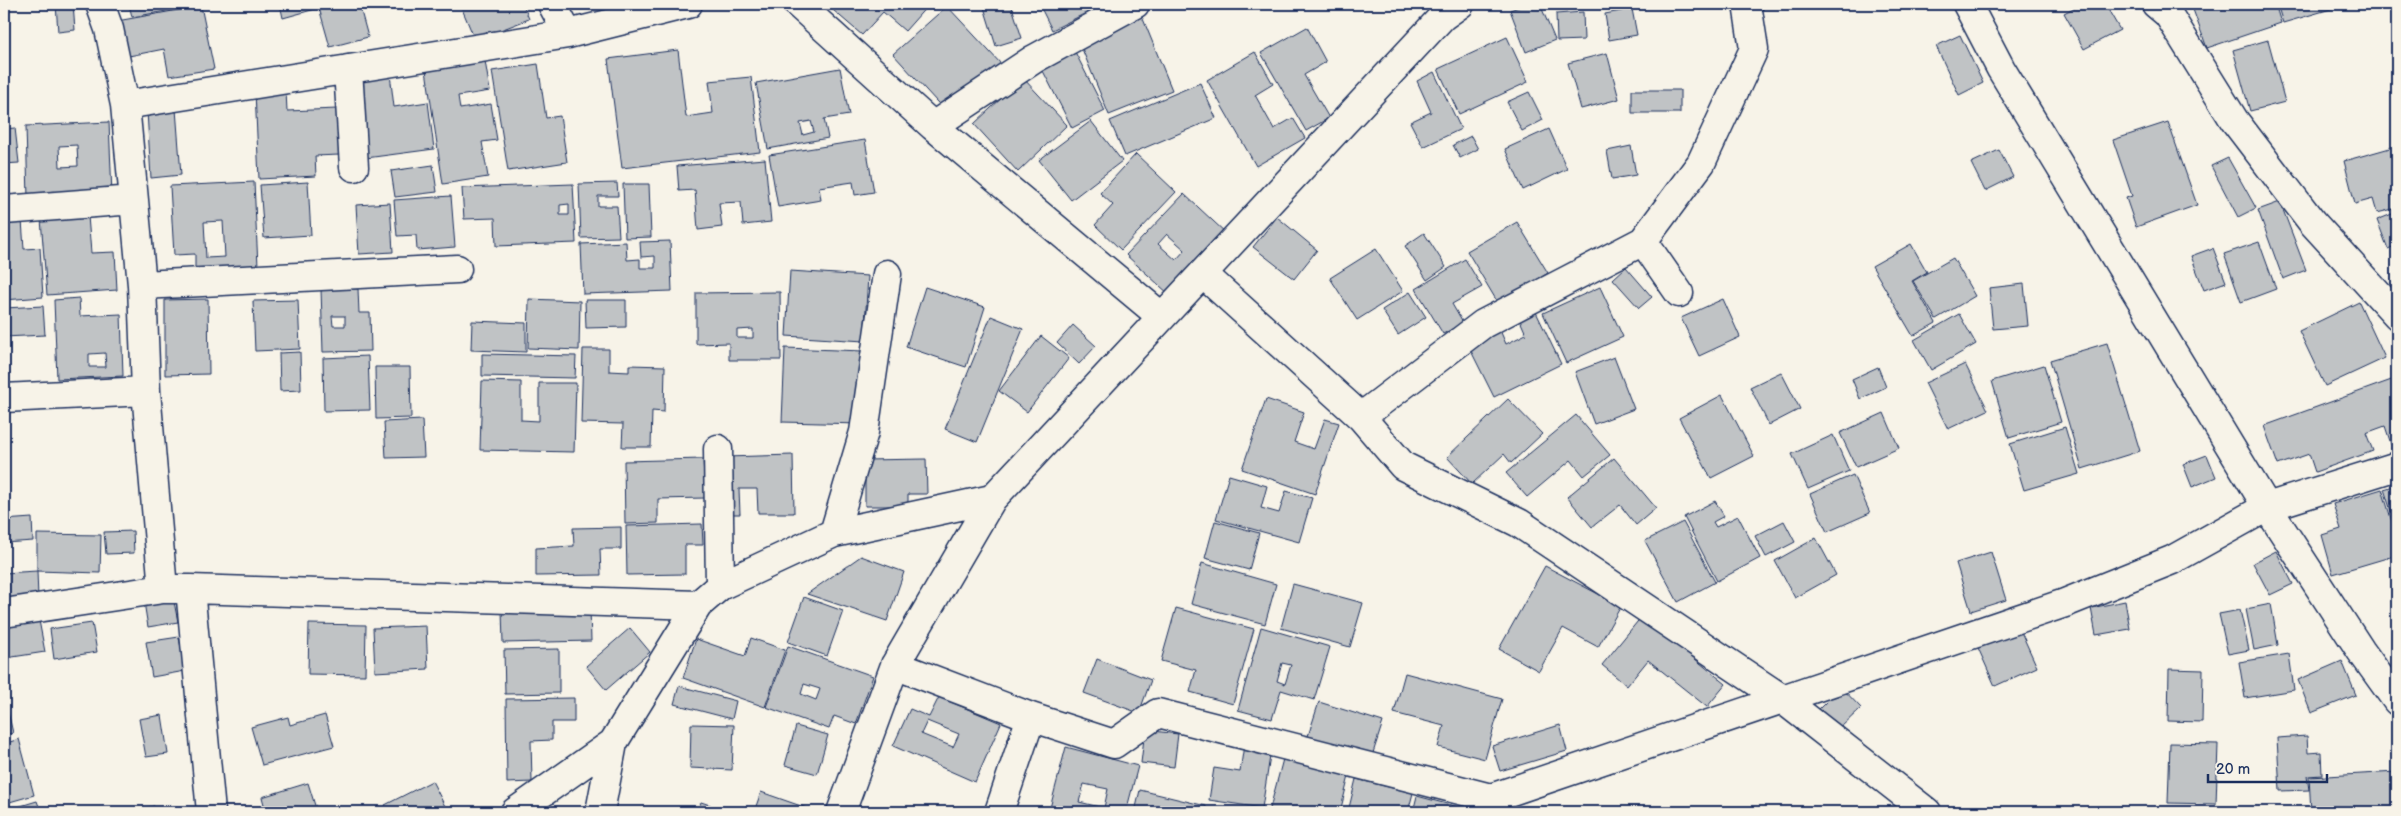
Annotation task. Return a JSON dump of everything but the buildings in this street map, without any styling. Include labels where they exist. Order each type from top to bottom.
[{"type":"street","points":[[100,4],[109,29],[125,105],[142,285],[146,392],[163,590]]},
{"type":"street","points":[[552,4],[568,34]]},
{"type":"street","points":[[125,105],[568,34],[688,4]]},
{"type":"street","points":[[798,4],[933,126],[1162,317]]},
{"type":"street","points":[[841,812],[895,665],[992,499],[1443,16],[1460,4]]},
{"type":"street","points":[[1361,417],[1483,324],[1643,241],[1701,163],[1754,49],[1747,4]]},
{"type":"street","points":[[1967,4],[2002,69],[2267,507],[2361,651],[2397,700]]},
{"type":"street","points":[[2156,4],[2168,14],[2234,120],[2312,222],[2397,315]]},
{"type":"street","points":[[933,126],[1034,59],[1126,6]]},
{"type":"street","points":[[348,69],[354,167]]},
{"type":"street","points":[[4,210],[134,200]]},
{"type":"street","points":[[1643,241],[1679,293]]},
{"type":"street","points":[[142,285],[457,269]]},
{"type":"street","points":[[834,533],[864,432],[887,274]]},
{"type":"street","points":[[1203,274],[1361,417],[1404,466],[1519,524],[1781,698],[1927,812]]},
{"type":"street","points":[[4,398],[146,392]]},
{"type":"street","points":[[718,449],[720,586]]},
{"type":"street","points":[[895,665],[1031,716],[1114,744],[1158,713],[1490,805],[1781,698],[2065,603],[2172,560],[2267,507],[2397,466]]},
{"type":"street","points":[[600,812],[613,743],[698,605],[720,586],[834,533],[992,499]]},
{"type":"street","points":[[190,589],[211,812]]},
{"type":"street","points":[[4,613],[163,590],[190,589],[698,605]]},
{"type":"street","points":[[999,812],[1031,716]]},
{"type":"street","points":[[515,812],[613,743]]}]
